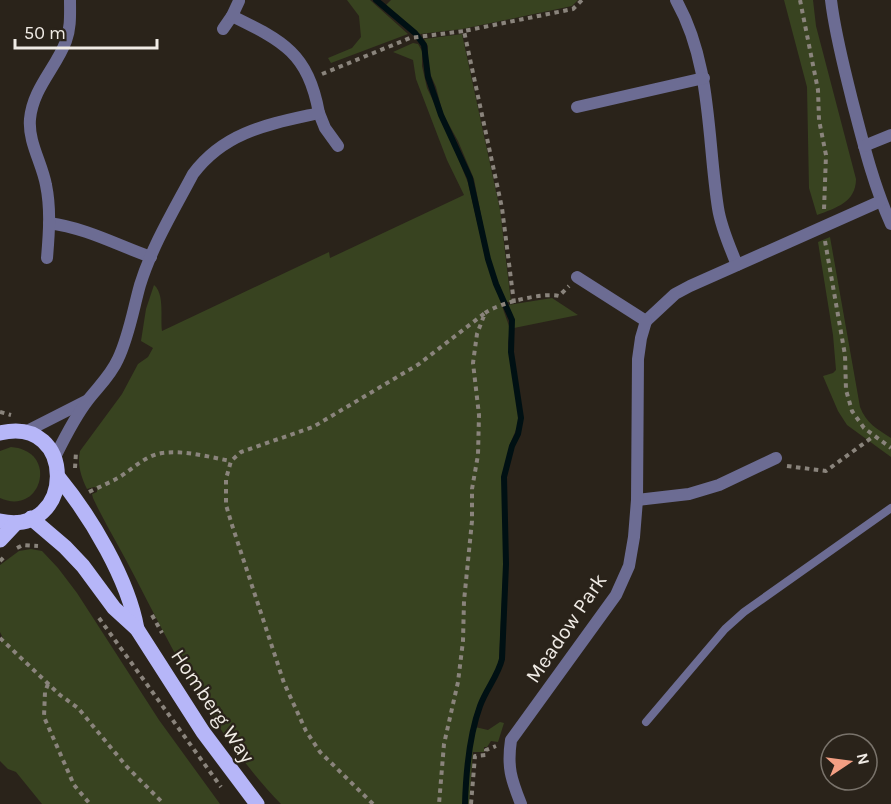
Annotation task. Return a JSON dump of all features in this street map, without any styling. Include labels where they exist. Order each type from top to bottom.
[{"type":"main road","points":[[0,433],[25,432],[43,440],[54,459],[59,478],[53,499],[47,507],[31,518],[16,523],[0,521]]},
{"type":"main road","name":"Homberg Way","points":[[59,478],[72,494],[124,583],[133,607],[137,629]]},
{"type":"main road","name":"Homberg Way","points":[[31,518],[65,547],[83,566],[114,608],[137,629],[203,732],[257,804]]},
{"type":"main road","points":[[0,540],[16,523]]},
{"type":"street","points":[[47,258],[49,223],[47,186],[32,139],[30,123],[36,94],[65,42],[70,22],[70,0]]},
{"type":"street","points":[[676,0],[694,40],[704,78],[718,210],[737,265]]},
{"type":"street","points":[[831,0],[834,26],[864,146],[881,201],[891,224]]},
{"type":"street","points":[[223,29],[239,1]]},
{"type":"street","points":[[232,16],[274,38],[302,63],[311,79],[319,113],[339,146]]},
{"type":"street","points":[[577,107],[704,78]]},
{"type":"street","points":[[54,459],[87,400],[106,379],[126,343],[140,285],[151,257],[193,174],[217,148],[241,134],[319,113]]},
{"type":"street","points":[[864,146],[891,135]]},
{"type":"street","points":[[577,277],[646,321],[675,294],[881,201]]},
{"type":"street","points":[[49,223],[89,232],[121,247],[151,257]]},
{"type":"street","name":"Meadow Park","points":[[511,740],[616,595],[629,566],[637,500],[638,359],[646,321]]},
{"type":"street","points":[[25,432],[87,400]]},
{"type":"street","points":[[637,500],[689,494],[719,485],[776,459]]},
{"type":"street","points":[[511,740],[508,757],[509,771],[522,804]]},
{"type":"lane","points":[[646,722],[725,629],[744,612],[891,508]]},
{"type":"path","points":[[311,79],[410,38],[464,31],[573,9],[582,0]]},
{"type":"path","points":[[464,31],[502,208],[514,303]]},
{"type":"path","points":[[373,804],[320,752],[306,731],[284,683],[226,505],[226,479],[231,461],[241,452],[313,427],[419,364],[485,313],[501,306],[550,294],[560,297],[577,277]]},
{"type":"path","points":[[439,804],[444,744],[458,682],[463,641],[464,601],[472,521],[472,489],[478,455],[479,415],[473,363],[477,334],[485,313]]},
{"type":"path","points":[[776,459],[788,466],[826,471],[874,436]]},
{"type":"path","points":[[78,445],[75,467],[78,478]]},
{"type":"path","points":[[82,486],[87,495],[120,477],[146,458],[160,453],[176,452],[231,461]]},
{"type":"path","points":[[0,561],[12,550],[23,545],[36,545],[42,548]]},
{"type":"path","points":[[150,610],[165,638]]},
{"type":"path","points":[[96,614],[222,788]]},
{"type":"path","points":[[0,638],[90,720],[127,767],[164,804]]},
{"type":"path","points":[[48,684],[45,692],[44,717],[74,785],[90,804]]},
{"type":"path","points":[[471,804],[475,756],[486,755],[486,750],[491,746],[511,740]]},
{"type":"green space","points":[[347,0],[370,0],[408,34],[331,63],[328,58],[352,48],[361,37],[359,16]]},
{"type":"green space","points":[[391,0],[578,0],[572,6],[462,29],[420,34],[386,5]]},
{"type":"green space","points":[[784,0],[813,0],[816,26],[856,179],[849,199],[838,207],[817,215],[809,188],[807,87]]},
{"type":"green space","points":[[462,34],[500,210],[511,302],[506,302],[490,261],[474,179],[458,141],[443,114],[436,87],[428,69],[428,46],[424,39]]},
{"type":"green space","points":[[413,43],[418,44],[422,51],[422,66],[427,88],[468,183],[486,260],[510,329],[508,343],[518,410],[518,425],[510,444],[503,474],[504,555],[499,661],[477,707],[471,730],[463,804],[281,804],[238,753],[183,668],[103,519],[92,494],[97,492],[97,488],[87,489],[80,470],[80,451],[122,394],[138,364],[148,357],[153,348],[141,341],[146,309],[154,285],[160,294],[162,331],[329,252],[330,258],[464,195],[447,160],[416,79],[413,60],[393,52]]},
{"type":"green space","points":[[830,237],[860,407],[869,421],[891,438],[891,457],[847,425],[838,411],[823,376],[836,370],[833,335],[818,242]]},
{"type":"green space","points":[[552,298],[578,315],[514,328],[514,319],[508,305]]},
{"type":"green space","points":[[11,447],[26,451],[36,459],[40,470],[39,481],[34,491],[26,499],[14,501],[0,498],[0,451]]},
{"type":"green space","points":[[31,549],[42,551],[77,593],[159,720],[220,804],[42,804],[16,772],[8,769],[0,761],[0,643],[3,638],[0,632],[0,565],[19,551]]},
{"type":"green space","points":[[500,722],[504,723],[498,742],[491,741],[487,747],[484,747],[484,752],[473,752],[469,804],[466,804],[468,768],[475,727],[488,730]]},
{"type":"waterway","points":[[376,0],[415,33],[424,45],[428,77],[441,115],[470,178],[488,259],[512,320],[511,352],[521,418],[504,477],[506,564],[502,659],[476,717],[467,766],[465,804]]}]
